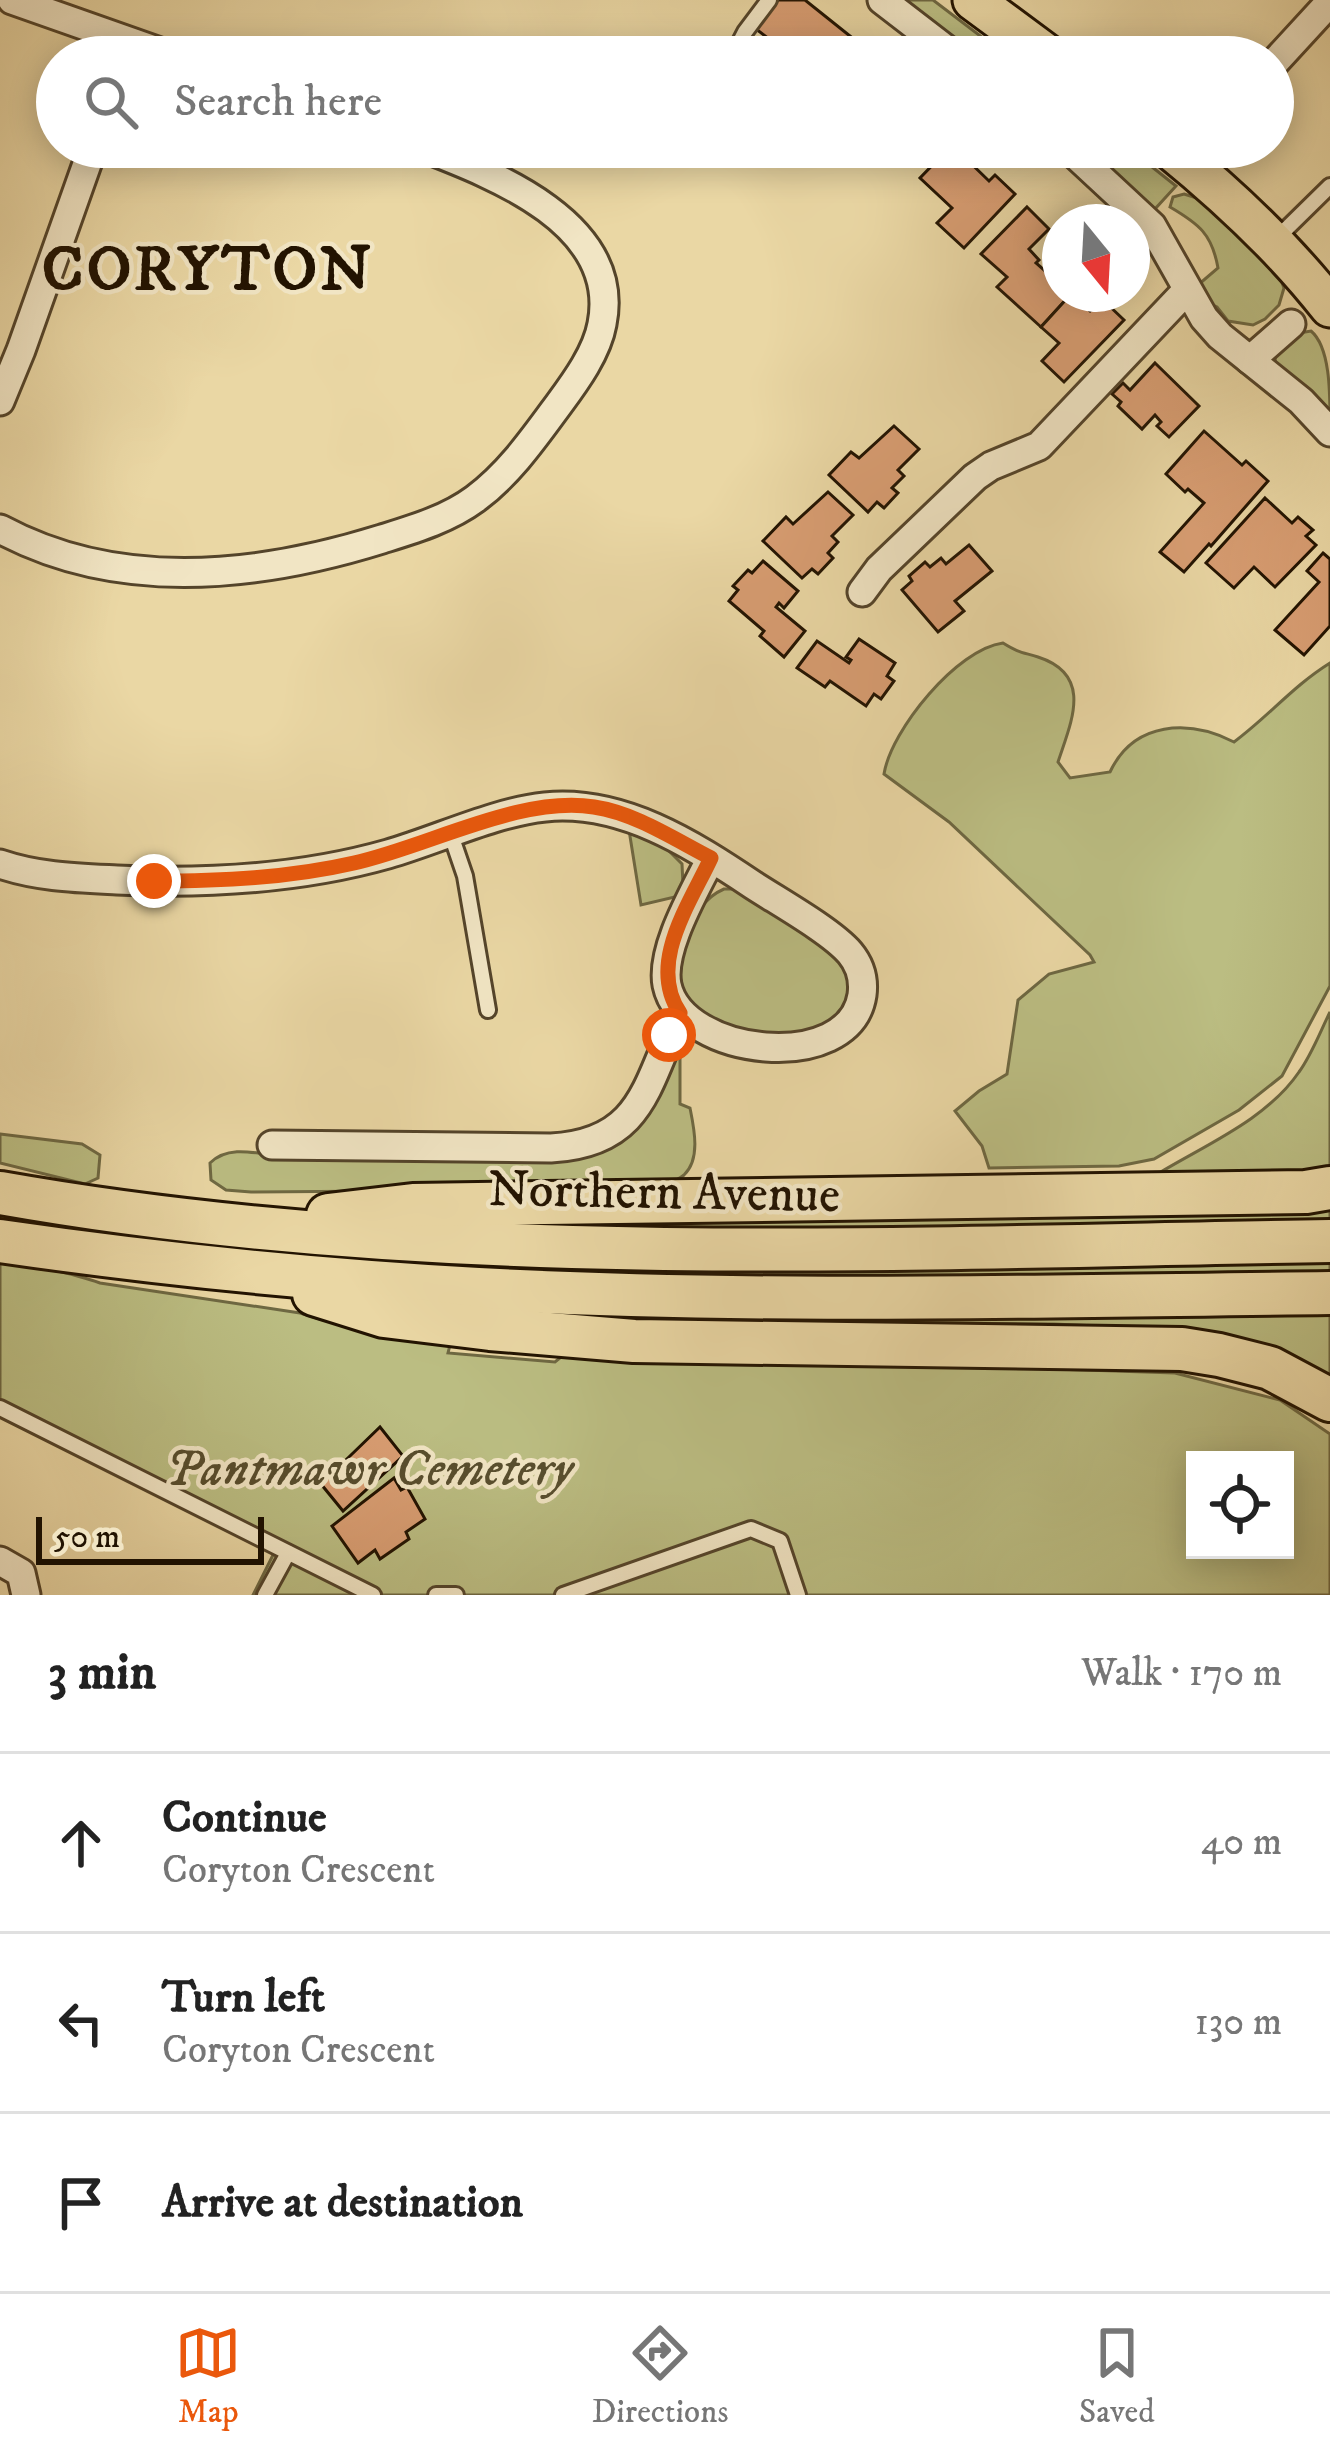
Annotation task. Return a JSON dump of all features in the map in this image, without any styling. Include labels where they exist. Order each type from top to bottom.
[{"type":"highway","points":[[244,1226],[412,1205],[1330,1188]]},
{"type":"highway","name":"Northern Avenue","points":[[0,1193],[244,1226],[582,1249],[868,1250],[1330,1241]]},
{"type":"highway","name":"Northern Avenue","points":[[0,1241],[114,1258],[477,1288],[708,1296],[1330,1293]]},
{"type":"highway","points":[[232,1269],[384,1316],[490,1329],[634,1341],[1182,1349],[1270,1368],[1330,1400]]},
{"type":"main road","points":[[974,0],[1022,36]]},
{"type":"main road","points":[[1193,168],[1274,242],[1330,307]]},
{"type":"street","points":[[12,0],[97,36]]},
{"type":"street","points":[[882,0],[929,36]]},
{"type":"street","points":[[1294,49],[1330,2]]},
{"type":"street","points":[[0,401],[86,168]]},
{"type":"street","points":[[0,529],[55,555],[87,563],[218,573],[311,558],[409,530],[472,501],[525,450],[567,394],[602,326],[604,301],[598,273],[567,226],[538,202],[476,168]]},
{"type":"street","points":[[1090,168],[1152,226],[1204,318],[1220,336],[1301,401],[1330,432]]},
{"type":"street","points":[[862,592],[879,569],[976,477],[1040,446],[1187,290]]},
{"type":"street","points":[[1250,360],[1291,324]]},
{"type":"street","points":[[0,864],[44,876],[202,881],[258,877],[355,863],[538,807],[592,806],[633,819],[711,858],[842,944],[860,968],[863,992],[853,1019],[827,1040],[770,1047],[739,1043],[694,1025],[680,1013],[665,971],[711,858]]},
{"type":"street","points":[[272,1145],[579,1147],[620,1128],[634,1112],[680,1013]]},
{"type":"street","points":[[0,1562],[21,1573],[26,1595]]},
{"type":"lane","points":[[743,36],[769,0]]},
{"type":"lane","points":[[1274,242],[1330,186]]},
{"type":"lane","points":[[451,835],[465,876],[488,1010]]},
{"type":"lane","points":[[0,1408],[373,1595]]},
{"type":"lane","points":[[563,1595],[751,1529],[780,1541],[798,1595]]},
{"type":"lane","points":[[265,1595],[288,1552]]},
{"type":"lane","points":[[436,1595],[456,1595]]},
{"type":"green space","points":[[902,0],[933,0],[980,36],[948,36]]},
{"type":"green space","points":[[1109,168],[1153,168],[1176,186],[1154,210]]},
{"type":"green space","points":[[1184,194],[1200,199],[1275,264],[1284,288],[1279,305],[1265,319],[1253,325],[1228,321],[1217,307],[1205,302],[1198,285],[1218,268],[1203,231],[1170,207],[1173,197]]},
{"type":"green space","points":[[1311,331],[1325,359],[1330,421],[1275,363],[1276,346]]},
{"type":"green space","points":[[1003,643],[1067,675],[1074,701],[1058,762],[1070,778],[1110,772],[1133,743],[1164,729],[1199,730],[1234,742],[1330,663],[1330,986],[1282,1076],[1239,1110],[1154,1159],[1119,1166],[989,1168],[982,1146],[955,1111],[1007,1074],[1018,1000],[1049,974],[1094,962],[949,822],[884,774],[899,736],[929,694],[966,660]]},
{"type":"green space","points":[[629,830],[665,847],[682,864],[679,896],[641,905]]},
{"type":"green space","points":[[724,889],[746,893],[813,936],[844,964],[850,990],[835,1019],[811,1031],[755,1034],[703,1015],[686,998],[678,976],[683,948],[702,906]]},
{"type":"green space","points":[[1330,1012],[1330,1170],[1159,1173],[1235,1129],[1286,1089],[1304,1065]]},
{"type":"green space","points":[[674,1050],[680,1053],[680,1104],[690,1108],[694,1152],[684,1175],[657,1189],[251,1192],[226,1190],[211,1180],[210,1163],[233,1152],[277,1156],[581,1150]]},
{"type":"green space","points":[[0,1134],[82,1144],[100,1155],[98,1178],[85,1184],[0,1163]]},
{"type":"green space","points":[[0,1207],[1330,1258],[1330,1276],[898,1280],[431,1271],[0,1225]]},
{"type":"green space","points":[[1330,1209],[1330,1225],[659,1232],[668,1218]]},
{"type":"green space","name":"Pantmawr Cemetery","points":[[0,1256],[100,1283],[323,1320],[362,1320],[450,1345],[448,1353],[555,1362],[566,1353],[1175,1373],[1280,1400],[1330,1434],[1330,1595],[253,1595],[274,1553],[0,1417]]},
{"type":"green space","points":[[1330,1311],[1330,1381],[1160,1329],[696,1322],[699,1314]]},
{"type":"building","points":[[778,0],[805,0],[850,36],[765,36],[756,29]]},
{"type":"building","points":[[930,168],[976,168],[989,181],[995,175],[1015,194],[964,248],[937,223],[952,208],[920,178]]},
{"type":"building","points":[[1027,207],[1042,222],[1042,236],[1029,249],[1042,268],[1042,312],[1055,312],[1041,327],[997,287],[1007,277],[981,254]]},
{"type":"building","points":[[1055,312],[1116,312],[1124,320],[1064,382],[1042,361],[1059,343],[1041,327]]},
{"type":"building","points":[[1155,363],[1199,406],[1169,437],[1157,426],[1161,422],[1155,415],[1142,429],[1112,394],[1123,383],[1130,390]]},
{"type":"building","points":[[894,426],[919,449],[898,470],[904,476],[892,488],[898,493],[884,508],[877,502],[868,512],[829,475],[851,452],[859,458]]},
{"type":"building","points":[[1204,431],[1268,481],[1184,572],[1160,552],[1204,503],[1166,474]]},
{"type":"building","points":[[828,492],[853,515],[832,536],[838,542],[828,553],[833,558],[818,574],[812,569],[802,578],[763,541],[786,517],[793,524]]},
{"type":"building","points":[[1265,498],[1292,523],[1298,517],[1313,530],[1306,536],[1316,545],[1275,587],[1254,567],[1234,588],[1206,563]]},
{"type":"building","points":[[969,545],[992,571],[955,601],[964,611],[938,632],[902,590],[925,562],[930,567],[941,558],[946,564]]},
{"type":"building","points":[[1323,553],[1330,559],[1330,626],[1304,655],[1275,630],[1319,582],[1307,571]]},
{"type":"building","points":[[763,561],[798,591],[784,608],[779,603],[776,607],[805,631],[784,657],[760,636],[764,631],[729,601],[738,590],[733,586]]},
{"type":"building","points":[[859,639],[895,663],[887,676],[894,681],[881,699],[874,694],[866,706],[830,681],[825,687],[797,668],[817,641],[849,663],[846,657]]},
{"type":"building","points":[[380,1427],[403,1456],[343,1511],[321,1484]]},
{"type":"building","name":"Pantmawr Cemetery","points":[[394,1478],[401,1490],[407,1487],[425,1519],[406,1532],[409,1539],[380,1559],[375,1550],[358,1563],[332,1526]]},
{"type":"district","name":"CORYTON","points":[[208,271]]},
{"type":"route","points":[[154,881],[258,877],[355,863],[538,807],[592,806],[617,812],[711,858],[669,952],[667,984],[680,1013],[669,1035]]}]
